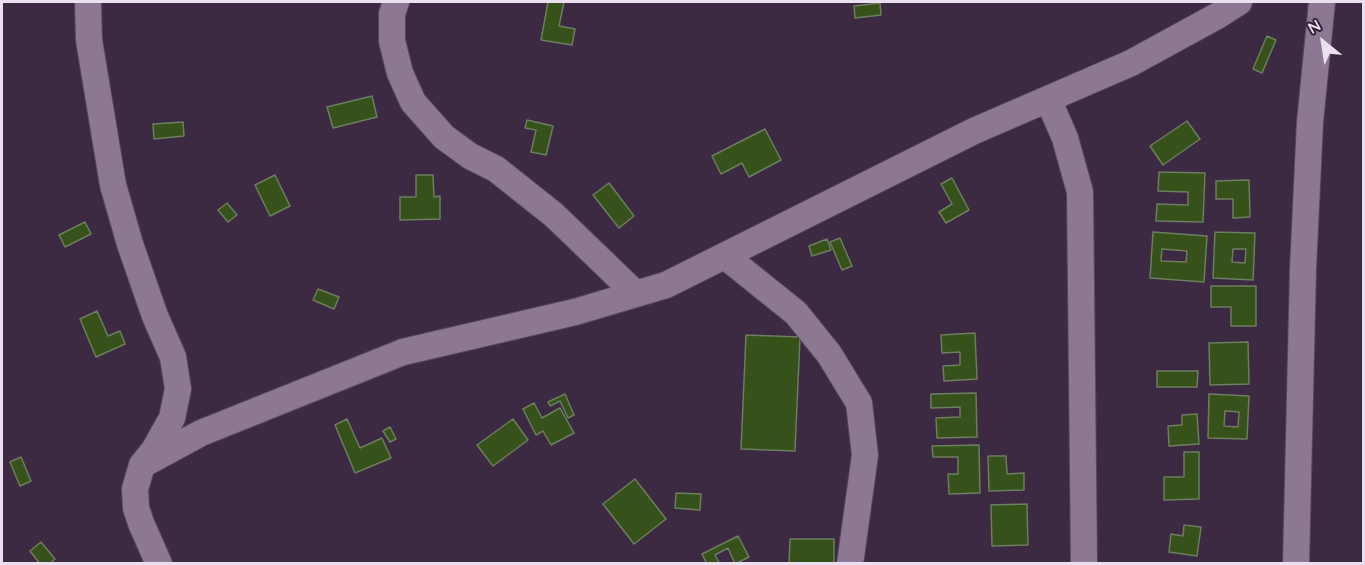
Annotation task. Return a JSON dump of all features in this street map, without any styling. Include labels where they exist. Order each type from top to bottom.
[{"type":"street","points":[[88,2],[89,40],[113,185],[130,244],[155,316],[173,357],[178,389],[172,418],[154,450],[141,465],[135,489],[136,508],[159,564]]},
{"type":"street","points":[[396,2],[392,14],[392,41],[400,73],[413,102],[444,137],[470,156],[496,169],[554,215],[636,294]]},
{"type":"street","points":[[141,465],[201,433],[403,352],[575,312],[666,285],[974,131],[1131,63],[1239,2]]},
{"type":"street","points":[[1296,564],[1303,269],[1310,122],[1322,2]]},
{"type":"street","points":[[1048,99],[1065,138],[1080,192],[1084,564]]},
{"type":"street","points":[[724,256],[796,313],[829,354],[859,403],[865,454],[850,564]]},
{"type":"building","points":[[548,2],[564,2],[559,26],[575,29],[572,45],[541,40]]},
{"type":"building","points":[[880,3],[881,15],[855,18],[854,6]]},
{"type":"building","points":[[1267,36],[1276,40],[1262,73],[1253,69]]},
{"type":"building","points":[[372,96],[377,117],[333,128],[327,107]]},
{"type":"building","points":[[527,120],[553,126],[546,155],[531,152],[536,130],[525,128]]},
{"type":"building","points":[[1187,121],[1200,139],[1163,165],[1150,146]]},
{"type":"building","points":[[183,122],[184,136],[154,139],[153,124]]},
{"type":"building","points":[[765,129],[781,160],[749,177],[742,163],[721,174],[712,156]]},
{"type":"building","points":[[1159,172],[1205,173],[1203,222],[1156,221],[1157,204],[1188,205],[1188,192],[1158,191]]},
{"type":"building","points":[[275,175],[290,206],[270,216],[255,185]]},
{"type":"building","points":[[416,175],[433,175],[434,197],[440,196],[440,219],[400,220],[400,197],[416,197]]},
{"type":"building","points":[[952,178],[969,210],[946,223],[939,212],[952,204],[941,184]]},
{"type":"building","points":[[1249,180],[1250,217],[1233,218],[1233,199],[1216,199],[1216,181]]},
{"type":"building","points":[[609,183],[634,216],[619,228],[593,195]]},
{"type":"building","points":[[227,203],[237,215],[228,222],[218,210]]},
{"type":"building","points":[[85,222],[91,234],[65,247],[59,235]]},
{"type":"building","points":[[1153,232],[1207,236],[1204,282],[1150,278]],"holes":[[[1162,249],[1187,251],[1186,262],[1161,261]]]},
{"type":"building","points":[[1215,232],[1255,233],[1253,280],[1213,278]],"holes":[[[1233,249],[1246,249],[1245,263],[1232,262]]]},
{"type":"building","points":[[840,238],[852,266],[842,270],[830,242]]},
{"type":"building","points":[[827,239],[831,250],[812,256],[809,246]]},
{"type":"building","points":[[1211,286],[1256,286],[1256,326],[1231,326],[1231,307],[1211,307]]},
{"type":"building","points":[[318,289],[339,297],[334,309],[313,300]]},
{"type":"building","points":[[97,311],[108,336],[120,331],[125,344],[96,357],[80,319]]},
{"type":"building","points":[[975,333],[977,379],[944,381],[943,366],[960,365],[960,352],[942,353],[941,335]]},
{"type":"building","points":[[746,335],[800,337],[795,451],[741,449]]},
{"type":"building","points":[[1248,342],[1249,384],[1210,385],[1209,343]]},
{"type":"building","points":[[1157,371],[1198,371],[1197,387],[1157,387]]},
{"type":"building","points":[[976,393],[977,437],[937,438],[936,418],[960,417],[960,407],[931,408],[931,394]]},
{"type":"building","points":[[565,394],[574,415],[568,418],[560,401],[550,406],[548,402]]},
{"type":"building","points":[[1209,394],[1249,396],[1247,439],[1208,438]],"holes":[[[1225,411],[1239,412],[1238,427],[1224,426]]]},
{"type":"building","points":[[534,403],[542,418],[560,408],[574,433],[551,445],[543,431],[536,435],[523,409]]},
{"type":"building","points":[[1197,414],[1199,444],[1169,446],[1168,426],[1182,425],[1182,415]]},
{"type":"building","points":[[347,419],[360,448],[382,438],[391,458],[355,473],[335,425]]},
{"type":"building","points":[[513,419],[528,440],[493,466],[477,445]]},
{"type":"building","points":[[390,427],[396,439],[390,442],[383,431]]},
{"type":"building","points":[[979,445],[980,493],[949,494],[948,474],[958,474],[958,457],[933,457],[932,446]]},
{"type":"building","points":[[1184,452],[1199,452],[1199,499],[1164,500],[1164,477],[1184,477]]},
{"type":"building","points":[[988,456],[1006,456],[1007,474],[1024,473],[1024,490],[989,491]]},
{"type":"building","points":[[21,457],[31,481],[20,486],[10,462]]},
{"type":"building","points":[[635,479],[666,519],[634,544],[603,504]]},
{"type":"building","points":[[676,493],[701,494],[700,510],[675,508]]},
{"type":"building","points":[[1027,504],[1028,545],[992,546],[991,505]]},
{"type":"building","points":[[1184,525],[1201,527],[1197,556],[1169,552],[1171,534],[1183,536]]},
{"type":"building","points":[[738,536],[749,557],[735,564],[728,548],[715,555],[720,564],[707,564],[702,554]]},
{"type":"building","points":[[790,539],[834,539],[834,564],[789,564]]},
{"type":"building","points":[[41,542],[55,559],[49,564],[40,564],[30,551]]}]
